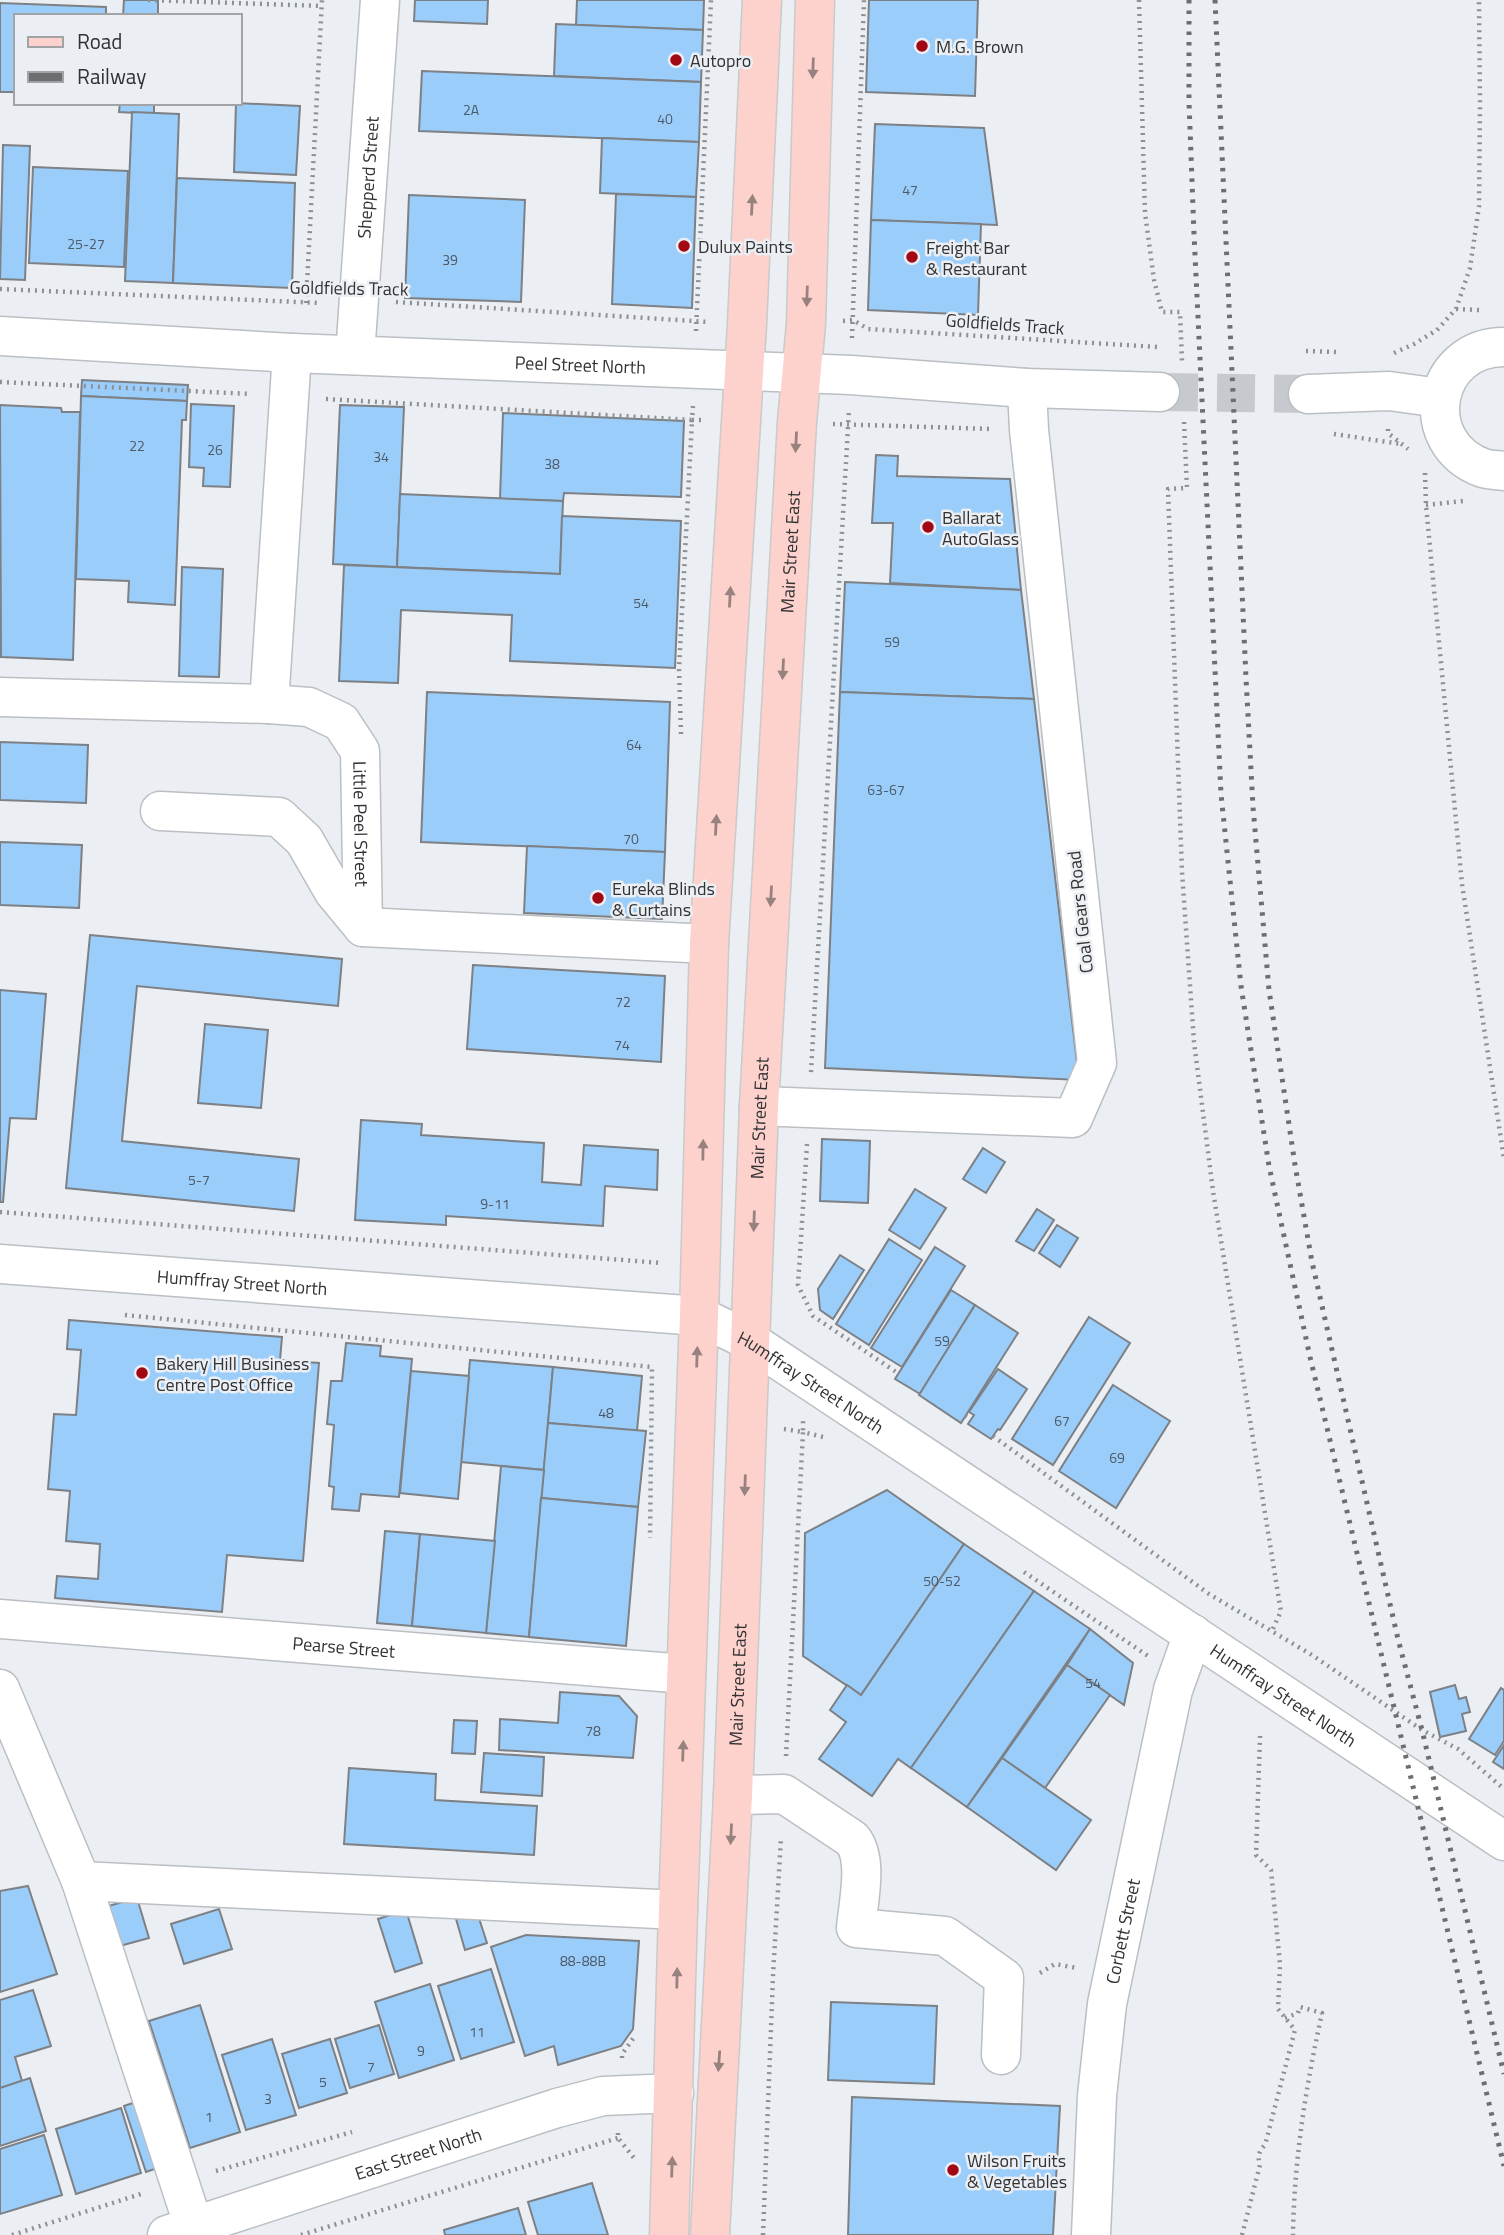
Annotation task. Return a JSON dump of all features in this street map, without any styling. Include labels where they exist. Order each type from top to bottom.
[{"type":"main road","points":[[669,2235],[709,944],[762,0]]},
{"type":"main road","name":"Mair Street East","points":[[710,2235],[733,1796],[759,1106],[797,422],[806,324],[815,0]]},
{"type":"street","name":"Shepperd Street","points":[[355,355],[380,0]]},
{"type":"street","name":"Peel Street North","points":[[0,336],[355,355],[851,375],[1027,388],[1175,392]]},
{"type":"street","points":[[1504,347],[1490,347],[1468,355],[1451,371],[1440,398],[1439,417],[1447,440],[1463,458],[1485,469],[1504,471]]},
{"type":"street","points":[[269,704],[292,352]]},
{"type":"street","points":[[1308,394],[1389,373],[1440,398]]},
{"type":"street","name":"Coal Gears Road","points":[[759,1106],[1073,1118],[1097,1063],[1029,430],[1027,388]]},
{"type":"street","name":"Little Peel Street","points":[[0,697],[269,704],[309,707],[341,722],[360,751],[363,927]]},
{"type":"street","points":[[160,811],[279,817],[304,840],[334,892],[363,927],[709,944]]},
{"type":"street","name":"Humffray Street North","points":[[0,1264],[699,1316],[750,1341],[1504,1841]]},
{"type":"street","name":"Pearse Street","points":[[0,1619],[686,1674]]},
{"type":"street","name":"Corbett Street","points":[[1091,2235],[1097,2096],[1107,2004],[1173,1690],[1194,1634]]},
{"type":"street","points":[[0,1689],[81,1881],[179,2181],[181,2231]]},
{"type":"street","points":[[733,1796],[784,1794],[848,1835],[858,1847],[861,1860],[856,1928],[945,1936],[1004,1978],[1001,2055]]},
{"type":"street","points":[[81,1881],[678,1910]]},
{"type":"street","name":"East Street North","points":[[181,2231],[557,2108],[603,2096],[674,2093]]},
{"type":"path","points":[[148,0],[322,3],[306,303]]},
{"type":"path","name":"Goldfields Track","points":[[0,289],[306,303],[396,302],[696,321],[711,0]]},
{"type":"path","points":[[864,0],[851,375],[799,1285],[813,1316],[899,1374]]},
{"type":"path","points":[[1139,0],[1145,213],[1154,280],[1162,312],[1180,312],[1175,392],[1187,488],[1168,489],[1188,986],[1213,1191],[1281,1611],[1272,1631]]},
{"type":"path","points":[[1412,453],[1388,433],[1389,373],[1414,344],[1437,330],[1456,309],[1470,268],[1479,206],[1479,0]]},
{"type":"path","name":"Goldfields Track","points":[[853,320],[868,329],[1157,347]]},
{"type":"path","points":[[0,382],[692,420]]},
{"type":"path","points":[[1322,432],[1405,445]]},
{"type":"path","points":[[1424,470],[1462,884],[1504,1158]]},
{"type":"path","points":[[0,1212],[668,1263]]},
{"type":"path","points":[[124,1315],[652,1367]]},
{"type":"path","points":[[965,1416],[971,1420]]},
{"type":"path","points":[[763,2235],[773,1976],[803,1420]]},
{"type":"path","points":[[783,1428],[803,1432]]},
{"type":"path","points":[[993,1436],[1209,1594],[1312,1656],[1422,1730],[1458,1749],[1504,1788]]},
{"type":"path","points":[[1242,2235],[1260,2165],[1260,2150],[1265,2145],[1295,2030],[1278,2009],[1280,1965],[1271,1870],[1256,1855],[1260,1736]]},
{"type":"path","points":[[1004,1978],[1032,1977],[1055,1964],[1088,1970]]},
{"type":"path","points":[[1285,2018],[1298,2013],[1300,2007],[1322,2013],[1311,2061],[1296,2165],[1293,2235]]},
{"type":"path","points":[[609,2058],[622,2054],[618,2138],[635,2160]]},
{"type":"path","points":[[12,2235],[179,2181],[354,2131]]},
{"type":"path","points":[[301,2235],[618,2138]]},
{"type":"building","points":[[124,0],[158,0],[158,14],[123,14]]},
{"type":"building","points":[[415,0],[488,0],[487,24],[414,21]]},
{"type":"building","points":[[577,0],[704,0],[703,30],[576,25]]},
{"type":"building","name":"M.G. Brown","points":[[869,0],[978,0],[975,96],[866,92]]},
{"type":"building","points":[[0,3],[106,7],[106,14],[14,14],[14,92],[0,92]]},
{"type":"building","points":[[556,24],[703,30],[701,82],[554,76]]},
{"type":"building","points":[[422,71],[701,82],[699,142],[419,131]]},
{"type":"building","points":[[120,105],[154,105],[154,114],[119,112]]},
{"type":"building","points":[[236,105],[300,106],[296,175],[234,172]]},
{"type":"building","points":[[132,112],[179,114],[173,283],[125,281]]},
{"type":"building","points":[[875,124],[984,128],[997,225],[871,220]]},
{"type":"building","points":[[602,138],[699,142],[696,197],[600,193]]},
{"type":"building","points":[[3,145],[30,146],[25,280],[0,279]]},
{"type":"building","points":[[33,167],[128,171],[124,267],[29,263]]},
{"type":"building","points":[[177,178],[295,183],[292,288],[173,283]]},
{"type":"building","points":[[616,194],[696,197],[692,308],[612,304]]},
{"type":"building","points":[[409,195],[525,200],[521,302],[405,298]]},
{"type":"building","points":[[871,220],[981,224],[978,315],[868,310]]},
{"type":"building","points":[[82,380],[188,385],[187,401],[81,396]]},
{"type":"building","points":[[81,396],[187,401],[186,420],[182,420],[175,605],[128,602],[129,581],[76,579]]},
{"type":"building","points":[[191,404],[234,406],[230,487],[203,486],[204,468],[189,467]]},
{"type":"building","points":[[0,405],[61,408],[62,412],[80,412],[73,660],[1,657]]},
{"type":"building","points":[[340,405],[404,407],[397,567],[333,564]]},
{"type":"building","points":[[503,413],[684,421],[681,497],[564,493],[563,501],[500,499]]},
{"type":"building","points":[[876,455],[898,456],[897,476],[1010,479],[1021,590],[890,583],[893,523],[872,523]]},
{"type":"building","points":[[400,494],[563,501],[560,574],[397,567]]},
{"type":"building","points":[[562,516],[681,521],[675,668],[510,661],[512,615],[401,610],[398,683],[339,681],[344,565],[560,574]]},
{"type":"building","points":[[182,567],[223,569],[219,677],[179,676]]},
{"type":"building","points":[[845,582],[1021,590],[1034,699],[840,692]]},
{"type":"building","points":[[427,692],[670,702],[665,852],[421,842]]},
{"type":"building","points":[[840,692],[1034,699],[1079,1080],[825,1068]]},
{"type":"building","points":[[0,742],[88,745],[86,803],[0,800]]},
{"type":"building","points":[[0,842],[82,845],[79,908],[0,905]]},
{"type":"building","points":[[527,846],[665,852],[662,919],[524,913]]},
{"type":"building","points":[[90,935],[342,959],[338,1006],[137,986],[122,1141],[299,1159],[294,1211],[66,1188]]},
{"type":"building","points":[[473,965],[665,976],[661,1062],[467,1049]]},
{"type":"building","points":[[0,990],[46,994],[36,1119],[10,1118],[3,1202],[0,1202]]},
{"type":"building","points":[[205,1024],[268,1030],[261,1108],[198,1103]]},
{"type":"building","points":[[361,1120],[422,1124],[421,1135],[544,1143],[542,1182],[581,1185],[584,1145],[658,1150],[657,1190],[605,1186],[603,1226],[446,1216],[446,1225],[355,1220]]},
{"type":"building","points":[[822,1139],[870,1141],[868,1203],[820,1201]]},
{"type":"building","points":[[983,1148],[1005,1162],[986,1193],[963,1179]]},
{"type":"building","points":[[915,1189],[946,1208],[920,1249],[889,1230]]},
{"type":"building","points":[[1037,1209],[1054,1220],[1034,1251],[1016,1241]]},
{"type":"building","points":[[1057,1225],[1078,1238],[1060,1267],[1039,1253]]},
{"type":"building","points":[[889,1239],[922,1260],[869,1345],[836,1324]]},
{"type":"building","points":[[935,1247],[965,1266],[902,1367],[871,1348]]},
{"type":"building","points":[[840,1255],[864,1270],[833,1319],[820,1310],[818,1289]]},
{"type":"building","points":[[951,1290],[975,1305],[920,1394],[895,1379]]},
{"type":"building","points":[[975,1305],[1018,1333],[961,1423],[919,1395]]},
{"type":"building","points":[[1089,1317],[1130,1343],[1053,1465],[1012,1439]]},
{"type":"building","points":[[69,1320],[282,1337],[280,1360],[319,1363],[303,1561],[227,1555],[222,1612],[55,1598],[57,1576],[98,1579],[100,1544],[66,1541],[70,1491],[48,1489],[54,1414],[76,1415],[81,1350],[67,1349]]},
{"type":"building","points":[[346,1343],[381,1346],[380,1356],[412,1359],[399,1497],[361,1494],[359,1511],[332,1509],[334,1487],[329,1486],[334,1425],[327,1424],[331,1381],[342,1381]]},
{"type":"building","points":[[470,1360],[553,1367],[544,1470],[461,1462]]},
{"type":"building","points":[[553,1367],[642,1376],[637,1431],[548,1423]]},
{"type":"building","points":[[998,1369],[1027,1389],[991,1439],[968,1424],[974,1415],[969,1412]]},
{"type":"building","points":[[411,1371],[469,1376],[458,1499],[400,1493]]},
{"type":"building","points":[[1113,1385],[1170,1421],[1116,1508],[1059,1471]]},
{"type":"building","points":[[548,1423],[646,1431],[638,1507],[541,1498]]},
{"type":"building","points":[[501,1466],[544,1470],[529,1637],[486,1633]]},
{"type":"building","points":[[887,1490],[964,1544],[861,1695],[803,1656],[805,1533]]},
{"type":"building","points":[[541,1498],[638,1507],[626,1646],[529,1637]]},
{"type":"building","points":[[385,1531],[420,1534],[412,1626],[377,1623]]},
{"type":"building","points":[[420,1534],[495,1541],[486,1633],[412,1626]]},
{"type":"building","points":[[964,1544],[1034,1591],[911,1768],[898,1759],[872,1796],[819,1759],[846,1722],[830,1710],[847,1685],[861,1695]]},
{"type":"building","points":[[1034,1591],[1090,1629],[967,1807],[911,1768]]},
{"type":"building","points":[[1090,1629],[1133,1663],[1124,1705],[1067,1665]]},
{"type":"building","points":[[1067,1665],[1110,1695],[1045,1788],[1002,1758]]},
{"type":"building","points":[[1455,1685],[1459,1699],[1466,1697],[1470,1712],[1462,1714],[1466,1731],[1440,1737],[1430,1692]]},
{"type":"building","points":[[1501,1688],[1504,1690],[1504,1741],[1495,1755],[1469,1739]]},
{"type":"building","points":[[560,1692],[619,1696],[637,1716],[633,1758],[499,1750],[500,1719],[558,1723]]},
{"type":"building","points":[[454,1720],[477,1721],[475,1754],[452,1753]]},
{"type":"building","points":[[1504,1745],[1504,1769],[1493,1762]]},
{"type":"building","points":[[484,1753],[544,1757],[542,1796],[481,1792]]},
{"type":"building","points":[[1002,1758],[1091,1820],[1056,1870],[967,1807]]},
{"type":"building","points":[[349,1768],[436,1774],[435,1800],[537,1806],[534,1855],[344,1844]]},
{"type":"building","points":[[28,1886],[57,1974],[0,1992],[0,1891]]},
{"type":"building","points":[[137,1898],[149,1938],[116,1947],[105,1907]]},
{"type":"building","points":[[219,1909],[232,1949],[184,1964],[171,1924]]},
{"type":"building","points":[[406,1910],[422,1963],[395,1972],[378,1919]]},
{"type":"building","points":[[477,1912],[487,1943],[465,1950],[456,1919]]},
{"type":"building","points":[[526,1935],[639,1941],[633,2029],[621,2046],[558,2065],[554,2046],[525,2056],[491,1947]]},
{"type":"building","points":[[491,1969],[514,2042],[461,2059],[438,1986]]},
{"type":"building","points":[[430,1984],[454,2060],[399,2078],[375,2002]]},
{"type":"building","points":[[33,1990],[51,2046],[15,2057],[22,2081],[0,2088],[0,2000]]},
{"type":"building","points":[[831,2002],[937,2006],[934,2084],[828,2080]]},
{"type":"building","points":[[200,2005],[240,2132],[190,2148],[149,2021]]},
{"type":"building","points":[[379,2025],[394,2074],[350,2088],[335,2039]]},
{"type":"building","points":[[272,2039],[296,2115],[246,2130],[222,2055]]},
{"type":"building","points":[[330,2039],[347,2093],[299,2108],[282,2054]]},
{"type":"building","points":[[30,2078],[46,2131],[0,2146],[0,2088]]},
{"type":"building","name":"Wilson Fruits & Vegetables","points":[[852,2097],[1060,2106],[1053,2235],[848,2235]]},
{"type":"building","points":[[148,2098],[169,2164],[146,2172],[124,2106]]},
{"type":"building","points":[[121,2108],[141,2173],[76,2194],[56,2129]]},
{"type":"building","points":[[44,2135],[62,2195],[0,2214],[0,2149]]},
{"type":"building","points":[[592,2183],[608,2235],[538,2235],[528,2202]]},
{"type":"building","points":[[518,2208],[526,2235],[445,2235],[444,2230]]},
{"type":"tunnel","points":[[1160,392],[1308,394]]},
{"type":"railway","points":[[1189,0],[1189,102],[1194,234],[1221,794],[1241,986],[1269,1166],[1310,1357],[1504,2166]]},
{"type":"railway","points":[[1215,0],[1253,807],[1269,990],[1312,1262],[1398,1639],[1504,2074]]},
{"type":"place","name":"M.G. Brown","points":[[922,46]]},
{"type":"place","name":"Autopro","points":[[676,60]]},
{"type":"place","name":"Dulux Paints","points":[[684,246]]},
{"type":"place","name":"Freight Bar & Restaurant","points":[[912,257]]},
{"type":"place","name":"Ballarat AutoGlass","points":[[928,527]]},
{"type":"place","name":"Eureka Blinds & Curtains","points":[[598,898]]},
{"type":"place","name":"Bakery Hill Business Centre Post Office","points":[[142,1373]]},
{"type":"place","name":"Wilson Fruits & Vegetables","points":[[953,2170]]}]
